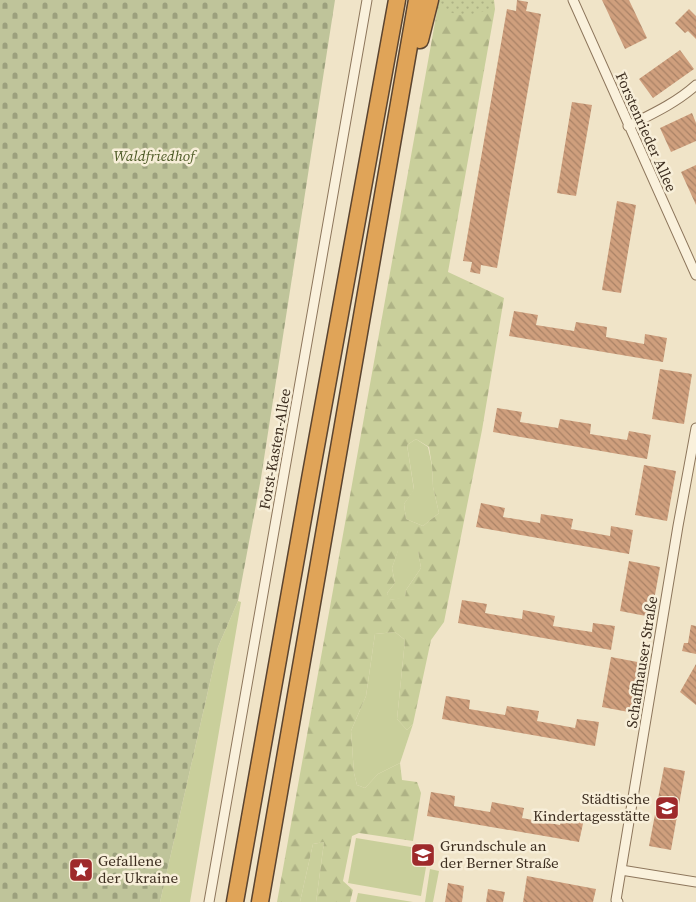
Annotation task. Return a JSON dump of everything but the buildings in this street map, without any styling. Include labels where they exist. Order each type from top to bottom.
[{"type":"highway","points":[[235,902],[397,0]]},
{"type":"highway","points":[[260,902],[417,0]]},
{"type":"highway","points":[[402,89],[416,55],[430,0]]},
{"type":"street","name":"Forst-Kasten-Allee","points":[[209,902],[367,0]]},
{"type":"street","name":"Forstenrieder Allee","points":[[573,0],[696,276]]},
{"type":"street","points":[[628,126],[661,110],[686,94],[696,85]]},
{"type":"street","name":"Schaffhauser Straße","points":[[617,901],[696,428]]},
{"type":"street","points":[[621,870],[696,882]]},
{"type":"green space","name":"Waldfriedhof","points":[[0,0],[335,0],[261,478],[238,601],[218,647],[160,902],[0,902]]},
{"type":"green space","points":[[439,0],[480,0],[495,9],[448,272],[504,298],[482,430],[444,622],[431,640],[413,724],[407,730],[397,719],[405,640],[395,632],[375,634],[366,696],[351,731],[354,773],[357,785],[365,788],[378,774],[400,763],[402,780],[417,782],[421,793],[413,841],[359,833],[352,836],[343,881],[353,890],[350,902],[316,902],[324,842],[313,844],[300,902],[277,902]],"holes":[[[416,439],[429,447],[433,487],[439,513],[423,526],[406,519],[404,504],[414,490],[407,445]],[[398,551],[418,551],[421,568],[406,590],[405,597],[390,600],[387,593],[395,583],[392,568]]]},
{"type":"green space","points":[[439,0],[494,0],[495,9],[464,16],[437,9]]},
{"type":"green space","points":[[416,439],[428,447],[432,466],[433,487],[439,513],[423,526],[406,519],[404,504],[414,489],[407,445]]},
{"type":"green space","points":[[398,550],[418,551],[421,568],[406,590],[405,598],[389,600],[387,593],[395,583],[392,568]]},
{"type":"green space","points":[[238,601],[241,602],[190,902],[160,902],[218,647]]},
{"type":"green space","points":[[395,632],[405,640],[397,719],[407,730],[413,724],[400,763],[378,774],[365,788],[357,785],[354,773],[351,731],[366,696],[375,634]]},
{"type":"green space","points":[[356,838],[429,850],[421,896],[348,883]]},
{"type":"green space","points":[[324,842],[316,902],[300,902],[313,844]]},
{"type":"green space","points":[[430,869],[439,871],[433,902],[425,902]]},
{"type":"green space","points":[[358,893],[413,902],[356,902]]},
{"type":"place","name":"Städtische Kindertagesstätte","points":[[667,808]]},
{"type":"place","name":"Grundschule an der Berner Straße","points":[[423,855]]},
{"type":"place","name":"Gefallene der Ukraine","points":[[81,870]]}]
